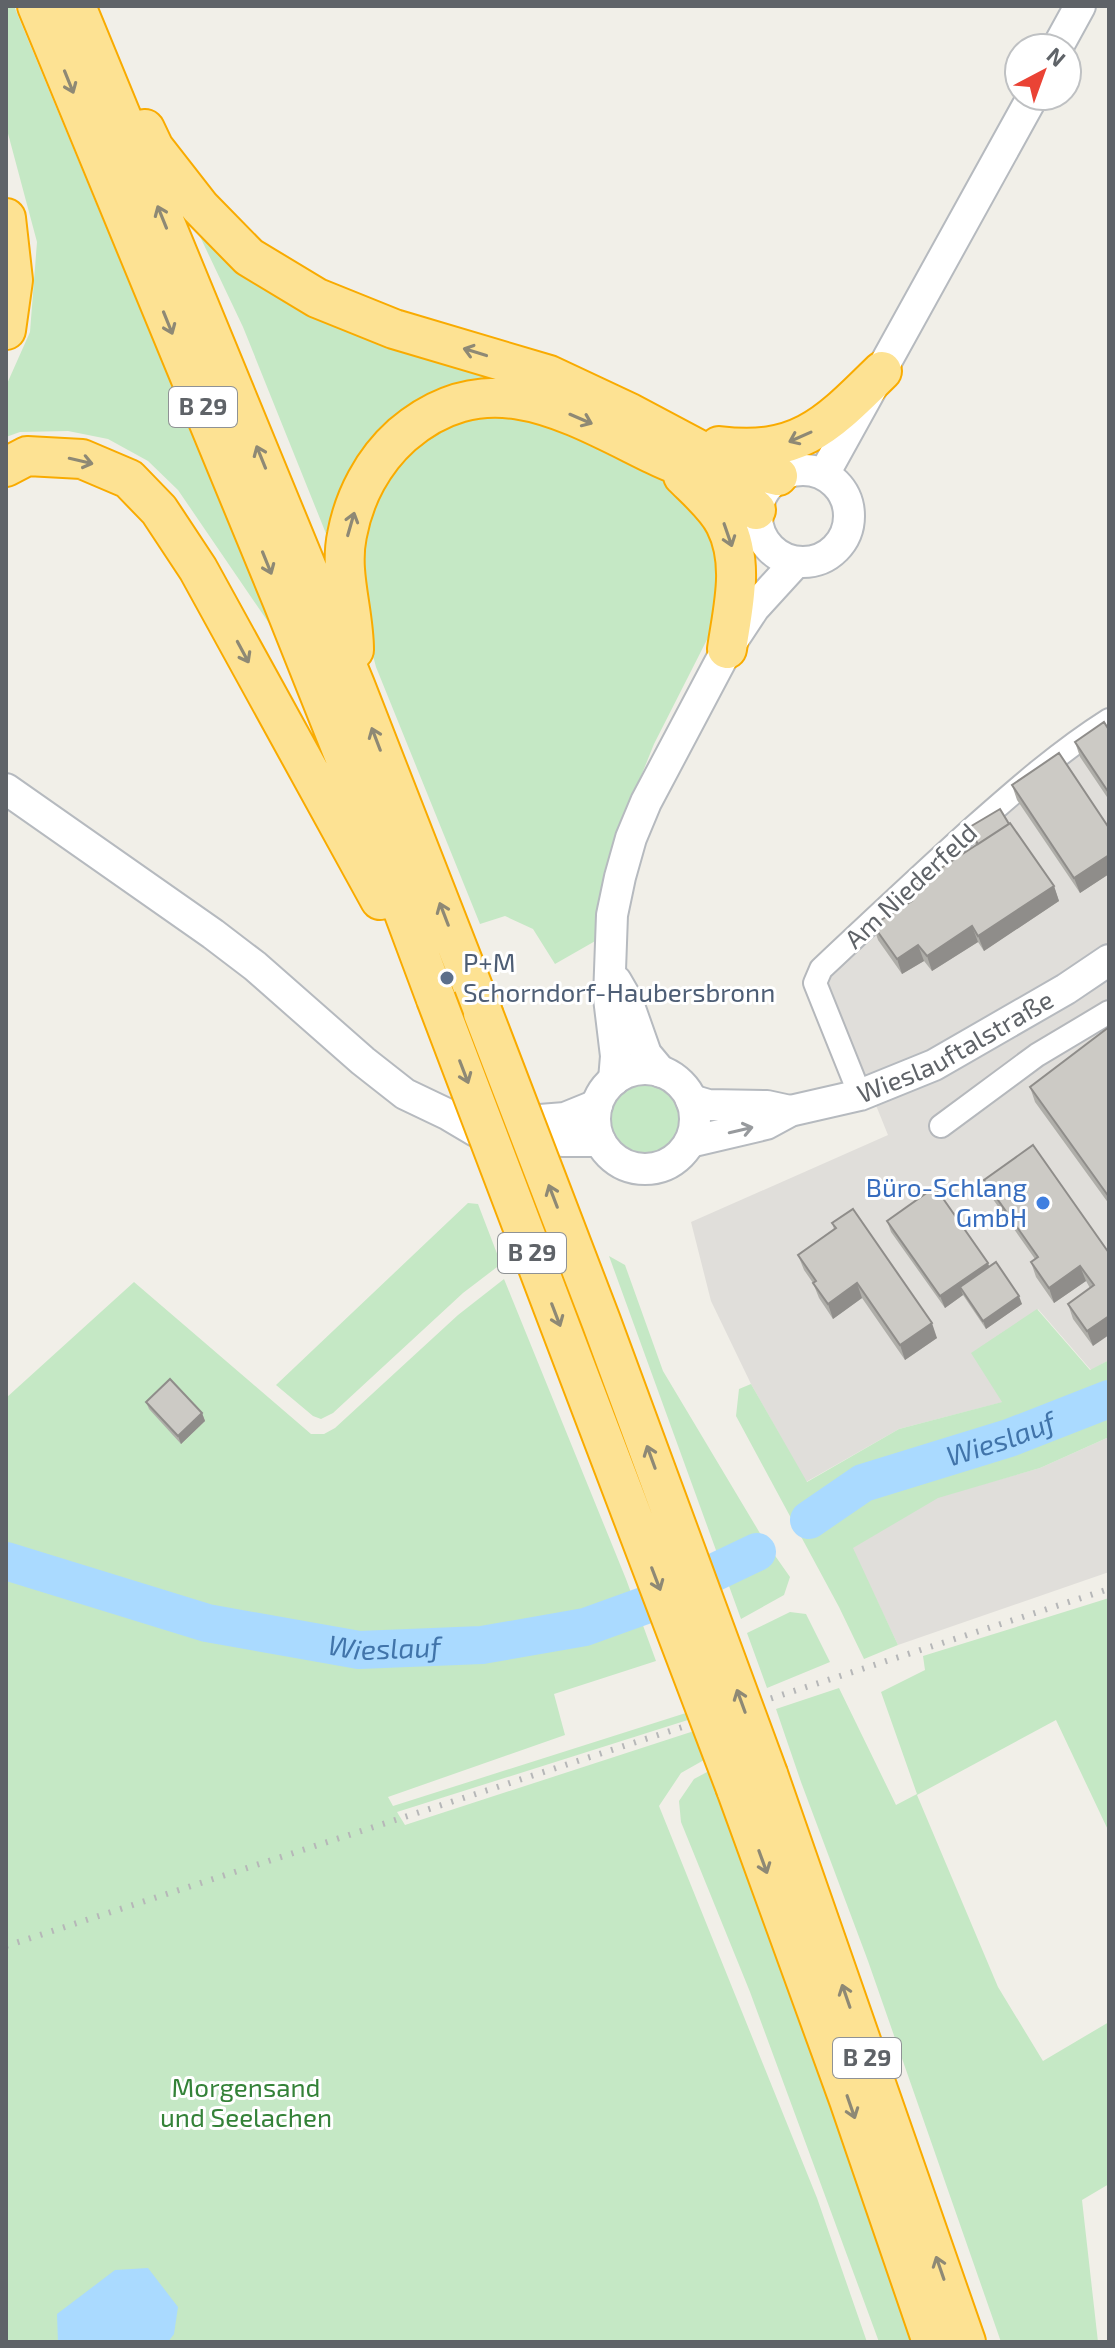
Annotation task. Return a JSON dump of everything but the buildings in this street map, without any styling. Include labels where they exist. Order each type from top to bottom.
[{"type":"highway","name":"B 29","points":[[37,6],[366,808],[436,999],[752,1782],[966,2342]]},
{"type":"highway","name":"B 29","points":[[81,19],[355,685],[366,808],[601,1321],[752,1782],[849,2100],[932,2342]]},
{"type":"highway","points":[[81,19],[117,69],[154,148],[200,207],[249,257],[317,298],[394,329],[549,375],[602,399],[724,485],[760,526]]},
{"type":"highway","points":[[6,218],[13,280],[6,330]]},
{"type":"highway","points":[[665,446],[697,444],[752,450],[778,446],[803,437],[826,423],[882,371]]},
{"type":"highway","points":[[355,685],[354,641],[344,566],[347,535],[358,498],[374,466],[393,443],[416,424],[442,409],[472,398],[507,398],[540,404],[665,446],[778,476]]},
{"type":"highway","points":[[665,446],[725,523],[735,553],[736,584],[727,649]]},
{"type":"highway","points":[[6,467],[27,456],[82,459],[129,479],[159,510],[366,808]]},
{"type":"main road","points":[[1066,32],[1080,6]]},
{"type":"main road","points":[[824,474],[1024,112]]},
{"type":"main road","points":[[754,608],[760,497],[767,485],[778,476],[801,469],[824,474],[836,483],[849,508],[849,523],[836,549],[810,562],[796,562],[778,556],[760,526]]},
{"type":"main road","points":[[614,1080],[616,1056],[609,998],[612,915],[631,838],[646,802],[727,649],[754,608],[796,562]]},
{"type":"main road","points":[[6,789],[224,942],[405,1094],[476,1131],[564,1141],[600,1141],[595,1121],[597,1105],[605,1089],[630,1071],[649,1069],[673,1078],[691,1100],[695,1113],[690,1142]]},
{"type":"main road","name":"Wieslauftalstraße","points":[[600,1141],[611,1156],[623,1164],[639,1169],[666,1165],[680,1155],[690,1142],[766,1124],[790,1111],[860,1095],[934,1065],[1066,989],[1109,960]]},
{"type":"main road","points":[[610,969],[627,1000],[646,1054],[661,1072]]},
{"type":"main road","name":"Wieslauftalstraße","points":[[691,1100],[708,1105],[767,1106],[790,1111]]},
{"type":"main road","points":[[449,1115],[523,1123],[565,1118],[597,1105]]},
{"type":"street","name":"Am Niederfeld","points":[[860,1095],[815,983],[821,969],[1001,803],[1078,740],[1109,720]]},
{"type":"street","name":"Wieslauftalstraße","points":[[941,1126],[1037,1055],[1109,1012]]},
{"type":"shaded area","points":[[1109,732],[1109,1360],[1091,1370],[1038,1309],[1003,1402],[899,1429],[806,1482],[751,1384],[711,1301],[691,1222],[888,1135],[825,979],[1001,808]]},
{"type":"shaded area","points":[[1109,1437],[1109,1572],[898,1645],[852,1548],[938,1497],[1040,1468]]},
{"type":"green space","points":[[6,6],[14,6],[273,629],[178,490],[148,461],[108,439],[68,431],[20,432],[6,437],[6,386],[30,332],[37,242],[6,126]]},
{"type":"green space","points":[[186,207],[275,291],[356,335],[485,377],[542,389],[432,403],[333,551],[243,327]]},
{"type":"green space","points":[[472,411],[542,420],[667,479],[720,530],[720,614],[654,744],[625,816],[605,875],[597,940],[555,964],[533,929],[505,916],[480,924],[376,667],[360,606],[363,519],[400,455]]},
{"type":"green space","points":[[646,1082],[660,1085],[673,1093],[681,1106],[684,1120],[681,1134],[673,1147],[660,1155],[646,1158],[632,1155],[619,1147],[611,1134],[608,1120],[611,1106],[619,1093],[632,1085]]},
{"type":"green space","points":[[468,1203],[478,1204],[501,1264],[463,1293],[333,1413],[321,1419],[313,1416],[276,1385]]},
{"type":"green space","points":[[609,1256],[625,1265],[663,1371],[764,1540],[790,1577],[784,1595],[741,1619]]},
{"type":"green space","name":"Morgensand und Seelachen","points":[[504,1279],[626,1579],[656,1661],[554,1694],[565,1735],[388,1797],[393,1806],[689,1712],[691,1719],[397,1812],[405,1825],[694,1731],[704,1760],[681,1773],[659,1806],[817,2198],[867,2342],[6,2342],[6,1398],[134,1282],[311,1434],[324,1434],[335,1428],[458,1315]]},
{"type":"green space","points":[[1037,1309],[1090,1370],[1109,1360],[1109,1437],[1040,1468],[938,1498],[853,1548],[898,1645],[864,1659],[736,1416],[739,1389],[751,1384],[807,1482],[899,1429],[1002,1402],[971,1353]]},
{"type":"green space","points":[[1109,1598],[1109,1832],[1056,1720],[917,1795],[998,1987],[1043,2061],[1109,2022],[1109,2184],[1082,2200],[1098,2342],[1001,2342],[776,1709],[839,1688],[896,1805],[917,1794],[881,1692],[925,1670],[923,1656]]},
{"type":"green space","points":[[790,1612],[806,1614],[830,1662],[767,1688],[747,1633]]},
{"type":"green space","points":[[709,1771],[789,1979],[918,2342],[879,2342],[750,1992],[681,1822],[679,1801],[694,1779]]},
{"type":"water","points":[[148,2268],[178,2307],[174,2334],[168,2342],[58,2342],[57,2314],[115,2270]]},
{"type":"waterway","name":"Wieslauf","points":[[809,1520],[863,1483],[1009,1438],[1109,1399]]},
{"type":"waterway","name":"Wieslauf","points":[[6,1561],[207,1623],[359,1650],[482,1645],[585,1627],[646,1605],[757,1552]]},
{"type":"railway","points":[[6,1946],[1109,1589]]},
{"type":"place","name":"P+M Schorndorf-Haubersbronn","points":[[447,978]]},
{"type":"place","name":"Büro-Schlang GmbH","points":[[1043,1203]]}]
